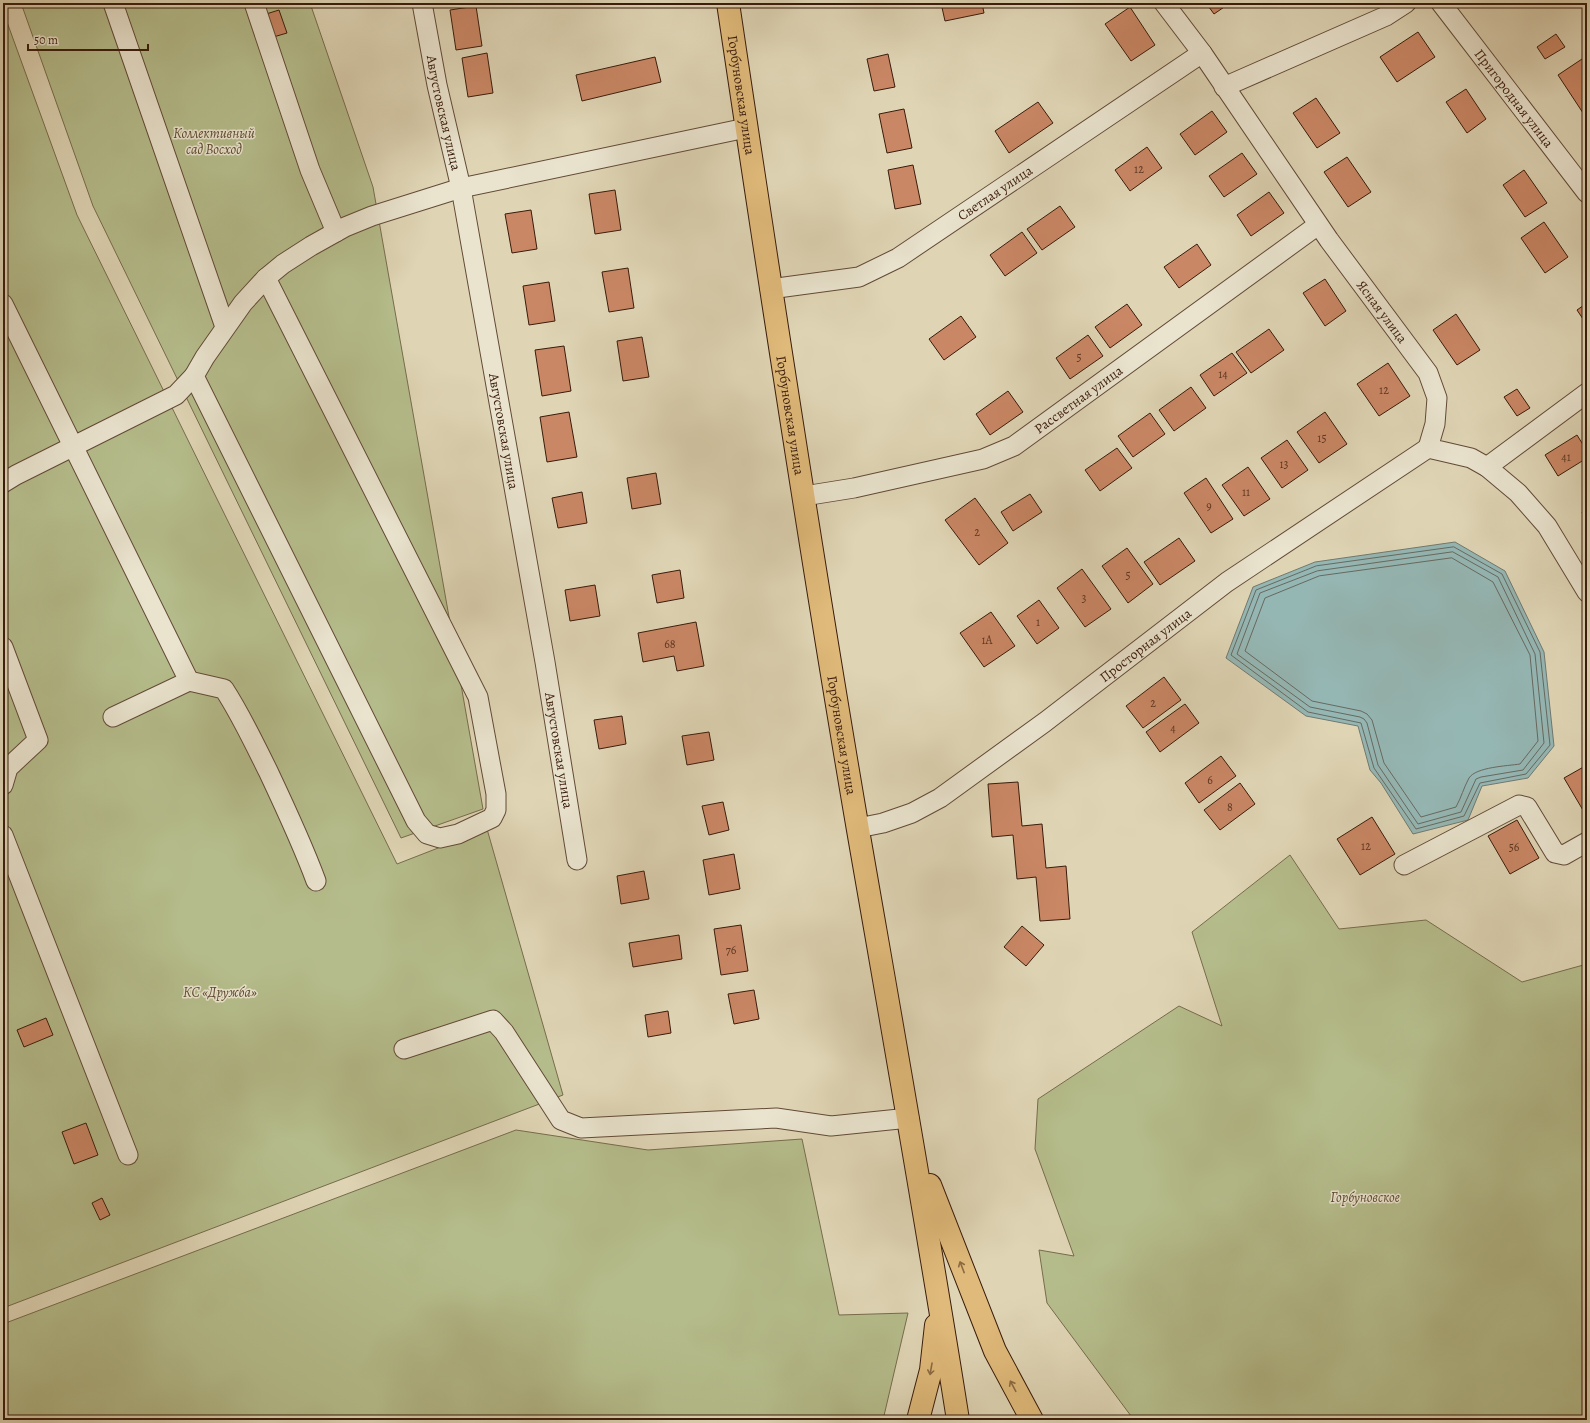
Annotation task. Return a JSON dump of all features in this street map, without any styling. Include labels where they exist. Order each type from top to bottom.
[{"type":"main road","name":"Горбуновская улица","points":[[728,3],[770,289],[858,828],[914,1143]]},
{"type":"main road","points":[[914,1143],[958,1420]]},
{"type":"main road","points":[[914,1143],[994,1351],[1032,1420]]},
{"type":"main road","points":[[918,1420],[931,1370],[936,1332],[936,1274]]},
{"type":"street","points":[[113,3],[225,327]]},
{"type":"street","points":[[254,3],[310,170],[336,232]]},
{"type":"street","name":"Августовская улица","points":[[422,3],[437,85],[461,188],[546,662],[577,860]]},
{"type":"street","name":"Ясная улица","points":[[1164,3],[1202,53],[1318,225],[1428,373],[1437,398],[1435,424],[1428,448]]},
{"type":"street","points":[[1224,87],[1386,16],[1406,3]]},
{"type":"street","name":"Пригородная улица","points":[[1441,3],[1587,193]]},
{"type":"street","name":"Светлая улица","points":[[770,289],[859,277],[898,258],[1202,53]]},
{"type":"street","points":[[3,483],[16,475],[176,395],[194,376],[225,327],[243,302],[266,278],[283,264],[336,232],[372,216],[461,188],[746,128]]},
{"type":"street","name":"Рассветная улица","points":[[804,496],[854,488],[983,459],[1014,446],[1318,225]]},
{"type":"street","points":[[194,376],[416,821],[427,834],[440,838],[458,834],[492,818],[496,810],[496,794],[478,697],[266,278]]},
{"type":"street","points":[[3,304],[189,681]]},
{"type":"street","points":[[1487,467],[1587,393]]},
{"type":"street","points":[[1428,448],[1471,458],[1487,467],[1518,493],[1547,526],[1587,592]]},
{"type":"street","name":"Просторная улица","points":[[858,828],[883,823],[905,816],[940,798],[1045,722],[1227,582],[1428,448]]},
{"type":"street","points":[[3,647],[38,740],[8,768],[3,785]]},
{"type":"street","points":[[112,717],[189,681],[224,689],[235,705],[300,839],[316,880]]},
{"type":"street","points":[[1404,865],[1519,805],[1527,807],[1555,853],[1564,855],[1587,842]]},
{"type":"street","points":[[3,834],[128,1155]]},
{"type":"street","points":[[404,1049],[493,1020],[504,1032],[560,1120],[581,1128],[776,1118],[831,1126],[909,1118]]},
{"type":"green space","name":"Коллективный сад Восход","points":[[21,3],[310,3],[373,187],[483,809],[401,838],[93,206]]},
{"type":"green space","name":"КС «Дружба»","points":[[3,11],[77,215],[397,864],[487,829],[563,1095],[3,1308]]},
{"type":"green space","name":"Горбуновское","points":[[1290,855],[1339,929],[1426,920],[1522,982],[1587,964],[1587,1420],[1134,1420],[1047,1303],[1039,1250],[1074,1256],[1035,1149],[1038,1099],[1179,1006],[1222,1026],[1192,932]]},
{"type":"green space","points":[[516,1130],[648,1150],[802,1139],[839,1315],[908,1313],[883,1420],[3,1420],[3,1324]]},
{"type":"water","points":[[1455,542],[1505,571],[1544,652],[1554,746],[1528,778],[1482,786],[1468,820],[1413,834],[1381,783],[1370,770],[1358,726],[1306,716],[1226,658],[1253,587],[1315,562]]},
{"type":"building","points":[[941,3],[982,3],[984,13],[945,21]]},
{"type":"building","points":[[1206,3],[1230,3],[1214,14]]},
{"type":"building","points":[[476,6],[482,46],[456,50],[450,10]]},
{"type":"building","points":[[1130,7],[1155,45],[1131,61],[1105,24]]},
{"type":"building","points":[[279,10],[287,33],[270,38],[263,15]]},
{"type":"building","points":[[1418,32],[1435,57],[1397,82],[1380,57]]},
{"type":"building","points":[[1556,34],[1565,47],[1545,59],[1537,47]]},
{"type":"building","points":[[487,53],[493,93],[468,97],[462,58]]},
{"type":"building","points":[[888,54],[895,87],[874,91],[867,59]]},
{"type":"building","points":[[655,57],[661,82],[582,101],[576,75]]},
{"type":"building","points":[[1585,57],[1587,60],[1587,114],[1585,116],[1558,75]]},
{"type":"building","points":[[1466,89],[1486,119],[1467,133],[1446,102]]},
{"type":"building","points":[[1316,98],[1340,133],[1317,148],[1293,113]]},
{"type":"building","points":[[1038,102],[1053,123],[1009,153],[995,131]]},
{"type":"building","points":[[904,109],[912,148],[887,153],[879,114]]},
{"type":"building","points":[[1212,111],[1227,132],[1195,155],[1180,134]]},
{"type":"building","points":[[1147,147],[1162,168],[1130,191],[1115,170]]},
{"type":"building","points":[[1242,153],[1257,174],[1224,197],[1209,176]]},
{"type":"building","points":[[1347,157],[1371,192],[1348,207],[1324,172]]},
{"type":"building","points":[[913,165],[921,204],[895,209],[888,170]]},
{"type":"building","points":[[1524,170],[1547,203],[1525,217],[1503,185]]},
{"type":"building","points":[[615,190],[621,230],[595,234],[589,194]]},
{"type":"building","points":[[1269,192],[1284,213],[1251,236],[1237,215]]},
{"type":"building","points":[[1060,206],[1075,227],[1042,250],[1027,229]]},
{"type":"building","points":[[531,210],[537,249],[512,253],[505,214]]},
{"type":"building","points":[[1544,222],[1568,257],[1545,273],[1521,238]]},
{"type":"building","points":[[1022,232],[1037,253],[1005,276],[990,255]]},
{"type":"building","points":[[1197,244],[1211,265],[1179,288],[1164,267]]},
{"type":"building","points":[[628,268],[634,308],[609,312],[602,272]]},
{"type":"building","points":[[1325,279],[1346,311],[1325,326],[1303,293]]},
{"type":"building","points":[[549,282],[555,321],[529,325],[523,286]]},
{"type":"building","points":[[1587,303],[1587,325],[1577,310]]},
{"type":"building","points":[[1127,304],[1142,325],[1110,348],[1095,327]]},
{"type":"building","points":[[1456,314],[1480,350],[1457,365],[1433,330]]},
{"type":"building","points":[[961,316],[976,337],[944,360],[929,339]]},
{"type":"building","points":[[1269,329],[1284,350],[1251,373],[1236,352]]},
{"type":"building","points":[[1088,335],[1103,356],[1070,379],[1056,358]]},
{"type":"building","points":[[642,337],[649,377],[623,381],[617,341]]},
{"type":"building","points":[[564,346],[571,391],[542,396],[535,350]]},
{"type":"building","points":[[1232,353],[1247,373],[1214,396],[1200,375]]},
{"type":"building","points":[[1388,363],[1410,396],[1379,416],[1357,384]]},
{"type":"building","points":[[1191,387],[1206,408],[1174,431],[1159,410]]},
{"type":"building","points":[[1517,389],[1530,408],[1517,416],[1504,397]]},
{"type":"building","points":[[1008,391],[1023,412],[990,435],[976,414]]},
{"type":"building","points":[[569,412],[577,457],[547,462],[540,417]]},
{"type":"building","points":[[1325,412],[1347,444],[1319,463],[1297,432]]},
{"type":"building","points":[[1150,413],[1165,434],[1133,457],[1118,436]]},
{"type":"building","points":[[1577,435],[1587,451],[1587,458],[1558,476],[1545,455]]},
{"type":"building","points":[[1287,440],[1308,470],[1282,488],[1261,458]]},
{"type":"building","points":[[1117,448],[1132,468],[1100,491],[1085,470]]},
{"type":"building","points":[[1248,467],[1270,499],[1244,516],[1222,485]]},
{"type":"building","points":[[656,473],[661,504],[632,509],[627,478]]},
{"type":"building","points":[[1206,478],[1233,519],[1211,533],[1184,493]]},
{"type":"building","points":[[582,492],[587,523],[558,528],[552,498]]},
{"type":"building","points":[[1030,494],[1042,512],[1013,531],[1001,512]]},
{"type":"building","points":[[975,498],[1008,543],[979,565],[945,520]]},
{"type":"building","points":[[1587,509],[1587,521],[1582,512]]},
{"type":"building","points":[[1179,538],[1195,561],[1160,585],[1144,562]]},
{"type":"building","points":[[1127,548],[1153,584],[1128,603],[1102,566]]},
{"type":"building","points":[[1082,569],[1111,609],[1085,627],[1057,588]]},
{"type":"building","points":[[680,570],[684,598],[657,603],[652,575]]},
{"type":"building","points":[[595,585],[600,616],[570,621],[565,590]]},
{"type":"building","points":[[1039,600],[1059,628],[1037,644],[1017,616]]},
{"type":"building","points":[[991,612],[1015,646],[984,667],[960,633]]},
{"type":"building","points":[[696,622],[704,666],[677,671],[674,656],[643,662],[638,633]]},
{"type":"building","points":[[1164,677],[1181,700],[1143,728],[1126,706]]},
{"type":"building","points":[[1185,704],[1199,723],[1160,752],[1146,732]]},
{"type":"building","points":[[622,716],[626,744],[599,749],[594,720]]},
{"type":"building","points":[[709,732],[714,760],[687,765],[682,736]]},
{"type":"building","points":[[1221,756],[1236,776],[1199,803],[1185,783]]},
{"type":"building","points":[[1587,765],[1587,817],[1564,778]]},
{"type":"building","points":[[1018,782],[1022,826],[1042,824],[1046,868],[1066,866],[1070,919],[1040,921],[1036,877],[1017,879],[1013,835],[992,837],[988,784]]},
{"type":"building","points":[[1240,783],[1255,804],[1220,830],[1204,810]]},
{"type":"building","points":[[723,802],[729,830],[709,835],[702,806]]},
{"type":"building","points":[[1372,817],[1395,854],[1360,875],[1337,839]]},
{"type":"building","points":[[1517,820],[1539,858],[1510,874],[1488,836]]},
{"type":"building","points":[[734,854],[740,889],[709,895],[703,860]]},
{"type":"building","points":[[644,871],[649,899],[621,904],[617,876]]},
{"type":"building","points":[[741,925],[748,971],[721,975],[714,929]]},
{"type":"building","points":[[1022,926],[1044,945],[1026,966],[1004,947]]},
{"type":"building","points":[[679,935],[682,959],[633,967],[629,943]]},
{"type":"building","points":[[754,990],[759,1019],[734,1024],[728,994]]},
{"type":"building","points":[[668,1011],[671,1033],[648,1037],[645,1015]]},
{"type":"building","points":[[46,1018],[53,1035],[24,1047],[17,1030]]},
{"type":"building","points":[[86,1123],[98,1155],[74,1164],[62,1132]]},
{"type":"building","points":[[102,1198],[110,1215],[100,1220],[92,1203]]}]
